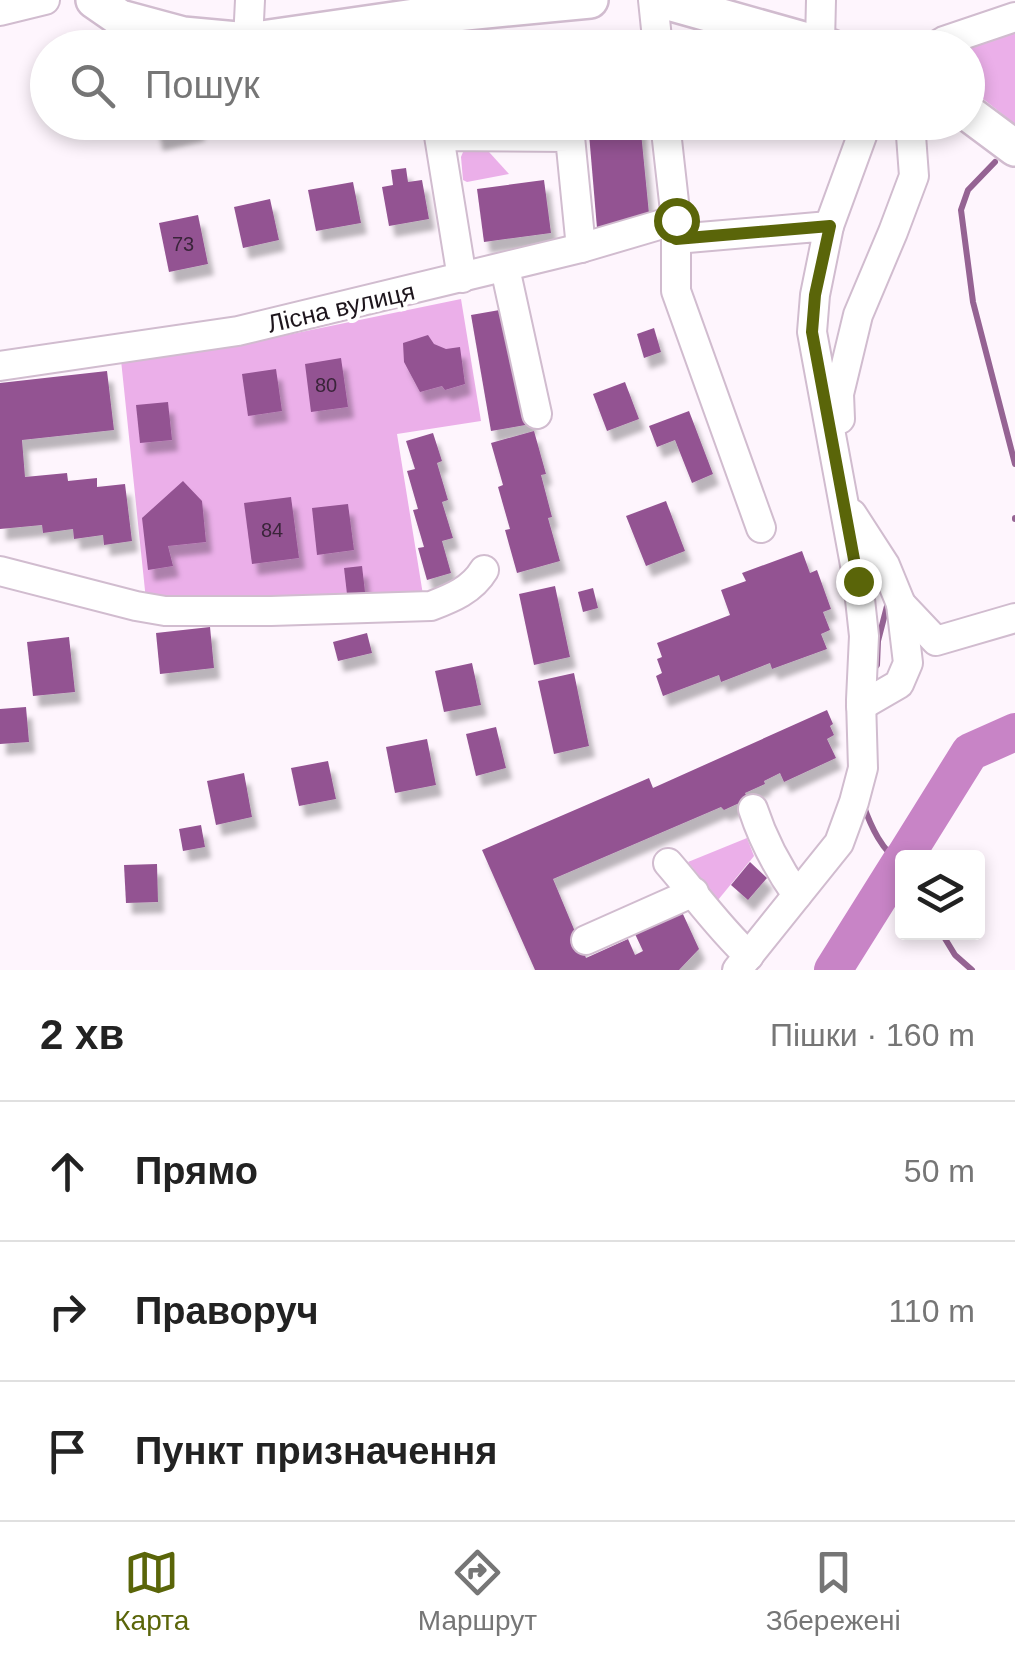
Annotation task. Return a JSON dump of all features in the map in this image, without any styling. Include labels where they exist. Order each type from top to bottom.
[{"type":"main road","points":[[94,0],[120,18],[165,30]]},
{"type":"main road","points":[[325,30],[590,0]]},
{"type":"main road","points":[[662,0],[769,30]]},
{"type":"main road","points":[[985,126],[1015,148]]},
{"type":"street","points":[[0,10],[45,0]]},
{"type":"street","points":[[249,30],[250,0]]},
{"type":"street","points":[[653,0],[656,30]]},
{"type":"street","points":[[821,0],[824,30]]},
{"type":"street","points":[[977,30],[1015,17]]},
{"type":"street","points":[[440,140],[462,278]]},
{"type":"street","points":[[570,140],[581,248]]},
{"type":"street","points":[[668,140],[676,230],[676,291],[761,528]]},
{"type":"street","points":[[668,863],[694,892],[743,963],[839,843],[854,802],[862,768],[864,636],[858,581],[812,332],[815,295],[830,226],[861,140]]},
{"type":"street","points":[[861,706],[899,684],[908,663],[902,604],[885,565],[844,501],[839,394],[858,315],[914,176],[911,140]]},
{"type":"street","name":"Лісна вулиця","points":[[0,366],[238,332],[581,248],[676,230],[830,226]]},
{"type":"street","points":[[505,268],[537,414]]},
{"type":"street","points":[[0,571],[136,606],[272,611],[431,606],[476,583],[484,570]]},
{"type":"street","points":[[902,604],[936,640],[1015,618]]},
{"type":"street","points":[[753,809],[758,827],[797,895]]},
{"type":"street","points":[[586,940],[694,892]]},
{"type":"shaded area","points":[[1015,28],[1015,124],[985,100],[985,41]]},
{"type":"shaded area","points":[[479,141],[509,174],[463,180],[461,157],[465,147]]},
{"type":"shaded area","points":[[461,299],[481,421],[397,434],[424,601],[146,600],[121,360],[282,336]]},
{"type":"shaded area","points":[[747,838],[754,856],[718,900],[688,862]]},
{"type":"building","points":[[590,140],[642,140],[650,224],[597,228]]},
{"type":"building","points":[[406,168],[408,182],[422,180],[429,219],[389,226],[382,187],[393,185],[391,170]]},
{"type":"building","points":[[544,180],[551,233],[484,242],[477,189]]},
{"type":"building","points":[[353,182],[361,223],[316,231],[308,190]]},
{"type":"building","points":[[270,199],[279,240],[243,248],[234,207]]},
{"type":"building","points":[[198,215],[208,264],[169,272],[159,223]]},
{"type":"building","points":[[511,308],[531,424],[491,431],[471,315]]},
{"type":"building","points":[[654,328],[661,352],[644,358],[637,334]]},
{"type":"building","points":[[428,335],[434,344],[446,349],[460,347],[465,384],[420,392],[404,362],[403,343]]},
{"type":"building","points":[[341,358],[348,407],[311,412],[305,364]]},
{"type":"building","points":[[276,369],[282,411],[248,416],[242,374]]},
{"type":"building","points":[[107,371],[114,430],[22,440],[25,477],[67,473],[68,481],[97,478],[97,487],[125,484],[132,541],[104,545],[103,535],[74,539],[73,529],[43,533],[42,525],[0,529],[0,383]]},
{"type":"building","points":[[625,382],[639,419],[607,431],[593,394]]},
{"type":"building","points":[[168,402],[172,440],[140,443],[136,405]]},
{"type":"building","points":[[689,411],[713,474],[692,483],[675,440],[657,447],[649,426]]},
{"type":"building","points":[[534,431],[546,474],[541,475],[552,517],[548,518],[560,561],[517,573],[498,487],[503,485],[491,443]]},
{"type":"building","points":[[433,433],[448,500],[442,502],[453,538],[442,541],[451,573],[427,580],[418,548],[424,547],[413,510],[418,509],[407,471],[415,469],[406,441]]},
{"type":"building","points":[[183,481],[202,501],[206,542],[168,546],[173,566],[148,570],[142,518]]},
{"type":"building","points":[[291,497],[299,558],[252,564],[244,503]]},
{"type":"building","points":[[666,501],[685,551],[646,566],[626,516]]},
{"type":"building","points":[[348,504],[354,550],[317,555],[312,508]]},
{"type":"building","points":[[802,551],[810,573],[817,570],[831,609],[823,612],[830,630],[821,634],[827,649],[772,669],[770,663],[721,682],[719,675],[663,696],[656,676],[662,673],[657,643],[730,615],[721,590],[746,581],[742,573]]},
{"type":"building","points":[[362,566],[365,592],[347,594],[344,568]]},
{"type":"building","points":[[555,586],[570,657],[534,665],[519,594]]},
{"type":"building","points":[[593,588],[598,608],[583,612],[578,592]]},
{"type":"building","points":[[210,627],[214,668],[160,674],[156,633]]},
{"type":"building","points":[[367,633],[372,653],[338,661],[333,642]]},
{"type":"building","points":[[69,637],[75,692],[33,696],[27,642]]},
{"type":"building","points":[[472,663],[481,705],[444,712],[435,671]]},
{"type":"building","points":[[574,673],[589,746],[554,754],[538,681]]},
{"type":"building","points":[[26,707],[29,742],[0,744],[0,709]]},
{"type":"building","points":[[827,710],[834,735],[827,739],[836,758],[784,782],[780,773],[745,793],[748,799],[553,879],[586,958],[628,939],[635,955],[643,951],[635,934],[682,912],[699,949],[679,970],[535,970],[482,850],[649,778],[653,788]]},
{"type":"building","points":[[496,727],[506,768],[476,776],[466,734]]},
{"type":"building","points":[[427,739],[436,785],[395,793],[386,747]]},
{"type":"building","points":[[328,761],[336,799],[299,806],[291,768]]},
{"type":"building","points":[[244,773],[252,817],[216,825],[207,781]]},
{"type":"building","points":[[201,825],[205,847],[183,851],[179,829]]},
{"type":"building","points":[[750,862],[767,878],[748,900],[731,885]]},
{"type":"building","points":[[157,864],[158,902],[126,903],[124,865]]},
{"type":"waterway","points":[[995,162],[968,190],[961,210],[973,302],[1015,464]]},
{"type":"waterway","points":[[871,672],[877,665],[878,641],[887,606]]},
{"type":"waterway","points":[[909,850],[970,752],[1015,732]]},
{"type":"waterway","points":[[863,804],[878,838],[895,858]]},
{"type":"waterway","points":[[833,970],[895,871]]},
{"type":"waterway","points":[[946,940],[972,970]]},
{"type":"route","points":[[676,220],[676,239],[830,226],[815,295],[812,332],[858,581]]}]
